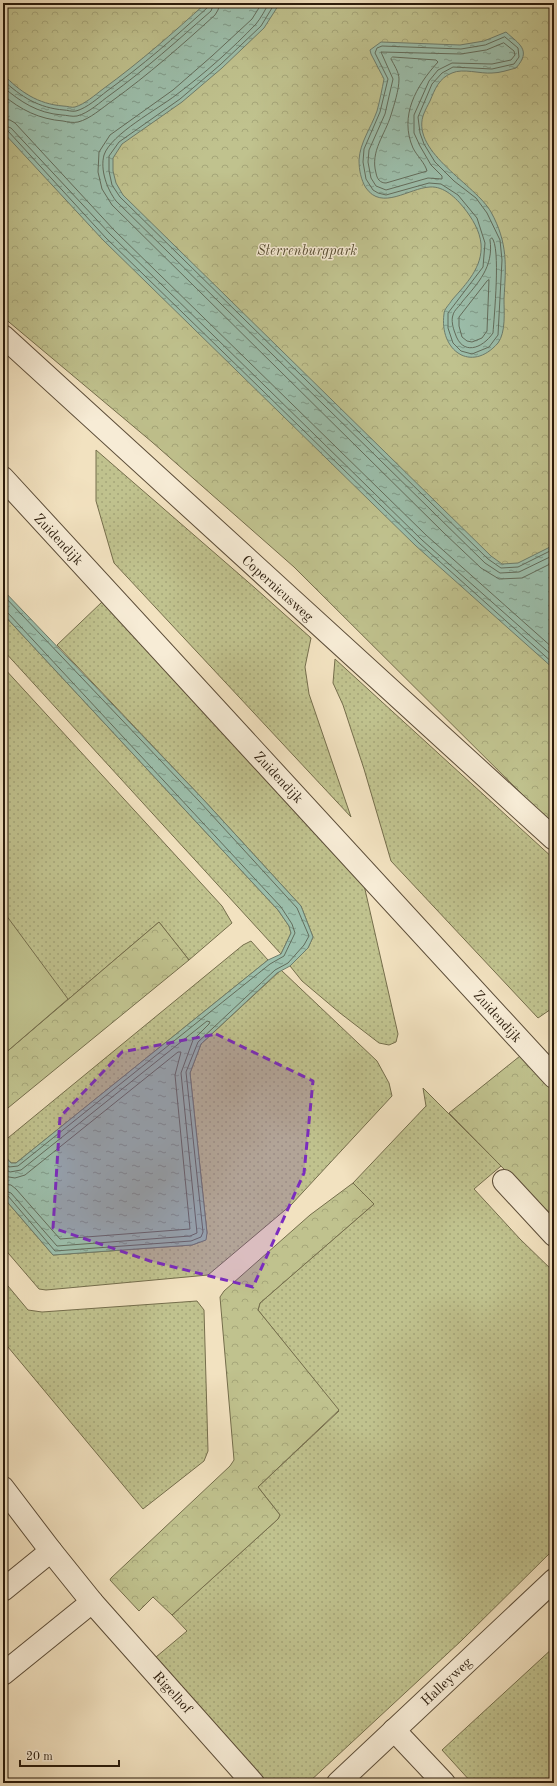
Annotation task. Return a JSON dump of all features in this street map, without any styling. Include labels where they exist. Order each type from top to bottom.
[{"type":"street","name":"Copernicusweg","points":[[3,336],[554,839]]},
{"type":"street","name":"Zuidendijk","points":[[3,478],[554,1078]]},
{"type":"street","points":[[504,1181],[554,1234]]},
{"type":"street","name":"Rigelhof","points":[[3,1488],[92,1602],[253,1783]]},
{"type":"street","points":[[3,1590],[51,1551]]},
{"type":"street","name":"Halleyweg","points":[[338,1783],[554,1580]]},
{"type":"street","points":[[3,1674],[92,1602]]},
{"type":"street","points":[[394,1730],[444,1783]]},
{"type":"highlighted area","points":[[216,1034],[313,1081],[304,1173],[253,1287],[150,1261],[53,1228],[60,1117],[122,1052]]},
{"type":"green space","name":"Sterrenburgpark","points":[[3,3],[554,3],[554,826],[294,567],[152,442],[3,317]]},
{"type":"green space","points":[[96,450],[311,638],[305,667],[309,694],[351,817],[114,563],[96,501]]},
{"type":"green space","points":[[102,602],[364,885],[398,1034],[396,1042],[389,1045],[379,1043],[302,981],[290,966],[308,948],[313,937],[301,906],[202,798],[57,645]]},
{"type":"green space","points":[[3,614],[278,910],[289,926],[291,933],[281,954],[3,650]]},
{"type":"green space","points":[[335,659],[554,859],[554,1007],[538,1018],[391,861],[364,769],[343,705],[333,683]]},
{"type":"green space","points":[[3,667],[222,906],[232,923],[189,960],[159,922],[3,1055]]},
{"type":"green space","points":[[3,911],[68,999],[3,1055]]},
{"type":"green space","points":[[159,922],[189,960],[3,1112],[3,1055]]},
{"type":"green space","points":[[251,941],[268,960],[16,1163],[11,1163],[3,1154],[3,1142],[243,945]]},
{"type":"green space","points":[[281,970],[377,1061],[389,1083],[392,1096],[291,1205],[208,1275],[46,1290],[39,1289],[3,1247],[3,1197],[53,1255],[192,1245],[205,1240],[207,1233],[190,1073],[201,1044]]},
{"type":"green space","points":[[530,1048],[554,1073],[554,1211],[549,1215],[449,1113]]},
{"type":"green space","points":[[423,1088],[501,1166],[474,1189],[520,1239],[554,1272],[554,1549],[461,1641],[308,1783],[268,1783],[156,1657],[187,1631],[172,1615],[278,1519],[280,1515],[258,1487],[339,1411],[258,1310],[260,1303],[374,1204],[353,1183],[426,1106]]},
{"type":"green space","points":[[353,1183],[374,1204],[260,1303],[258,1310],[339,1410],[258,1487],[280,1515],[278,1519],[172,1615],[153,1597],[139,1611],[110,1580],[111,1578],[230,1466],[234,1460],[220,1297],[224,1291],[310,1215]]},
{"type":"green space","points":[[3,1280],[28,1310],[42,1312],[197,1301],[204,1310],[208,1451],[204,1461],[143,1509],[3,1341]]},
{"type":"green space","points":[[554,1647],[554,1783],[472,1783],[442,1750]]},
{"type":"water","points":[[206,3],[305,3],[303,6],[278,6],[264,28],[222,68],[182,102],[122,144],[113,158],[113,171],[116,183],[123,195],[491,556],[502,564],[518,563],[554,545],[554,669],[416,546],[103,240],[3,132],[3,74],[23,92],[38,100],[54,105],[75,107],[90,99],[130,68]]},
{"type":"water","points":[[506,32],[522,48],[523,56],[521,62],[516,68],[495,73],[461,71],[448,75],[438,84],[423,116],[422,130],[427,143],[447,168],[483,202],[491,212],[497,223],[505,254],[504,322],[501,338],[498,343],[488,352],[477,357],[468,357],[459,354],[452,347],[447,338],[444,327],[444,314],[447,307],[468,281],[476,268],[481,252],[479,234],[473,220],[461,204],[449,193],[440,188],[422,188],[388,198],[380,198],[372,195],[366,188],[360,171],[360,153],[361,147],[377,111],[384,79],[370,50],[381,42],[460,45],[484,41]]},
{"type":"water","points":[[3,590],[202,798],[301,906],[313,937],[308,948],[290,966],[277,973],[201,1044],[190,1073],[207,1233],[206,1240],[192,1245],[53,1255],[3,1197],[3,1154],[11,1163],[16,1163],[268,960],[281,954],[291,933],[289,926],[278,910],[3,614]]}]
